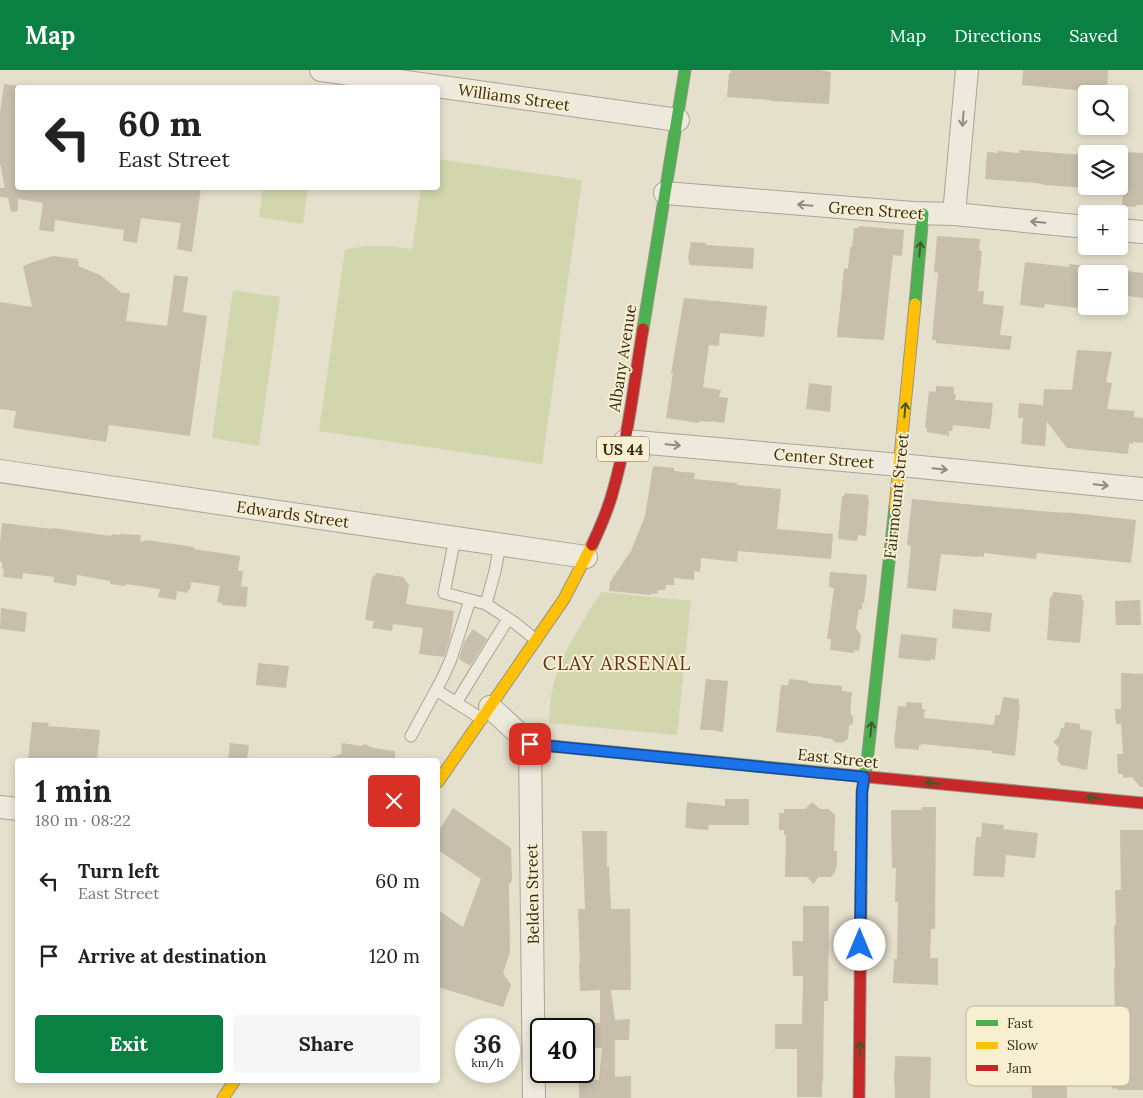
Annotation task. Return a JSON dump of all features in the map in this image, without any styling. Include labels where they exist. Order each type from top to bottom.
[{"type":"main road","name":"Albany Avenue","points":[[440,779],[564,599],[586,557],[613,492],[625,441],[685,70]]},
{"type":"main road","name":"Fairmount Street","points":[[859,1098],[862,792],[867,762],[900,465],[923,214]]},
{"type":"main road","name":"East Street","points":[[530,744],[1143,802]]},
{"type":"main road","points":[[223,1098],[234,1083]]},
{"type":"street","name":"Williams Street","points":[[321,70],[428,85]]},
{"type":"street","points":[[954,214],[967,70]]},
{"type":"street","name":"Williams Street","points":[[440,87],[678,120]]},
{"type":"street","name":"Green Street","points":[[665,193],[923,214],[954,214],[1078,226]]},
{"type":"street","points":[[1128,231],[1143,232]]},
{"type":"street","name":"Center Street","points":[[625,441],[1143,489]]},
{"type":"street","name":"Edwards Street","points":[[0,471],[586,557]]},
{"type":"street","points":[[486,713],[530,744]]},
{"type":"street","name":"Belden Street","points":[[530,744],[534,1098]]},
{"type":"street","points":[[0,807],[15,810]]},
{"type":"lane","points":[[455,538],[444,593],[486,604],[536,640]]},
{"type":"lane","points":[[486,604],[496,571],[500,545]]},
{"type":"lane","points":[[411,736],[451,659],[470,600]]},
{"type":"lane","points":[[456,703],[508,619]]},
{"type":"lane","points":[[436,690],[456,703],[486,713]]},
{"type":"green space","points":[[440,159],[582,180],[542,464],[319,431],[345,250],[378,246],[412,249],[421,190],[440,190]]},
{"type":"green space","points":[[263,190],[308,190],[303,224],[259,217]]},
{"type":"green space","points":[[233,290],[280,297],[259,446],[212,438]]},
{"type":"green space","points":[[601,592],[691,601],[677,735],[549,723],[552,692],[565,653]]},
{"type":"building","points":[[731,70],[820,70],[831,72],[829,104],[727,97],[729,73],[731,73]]},
{"type":"building","points":[[1023,70],[1108,70],[1107,85],[1078,85],[1078,90],[1022,85]]},
{"type":"building","points":[[4,84],[15,86],[15,190],[201,190],[192,252],[177,249],[181,223],[141,218],[137,243],[123,241],[124,230],[55,220],[54,232],[39,230],[43,203],[18,199],[18,211],[11,212],[8,198],[0,197],[0,188],[5,188],[0,163],[0,112]]},
{"type":"building","points":[[1019,150],[1078,155],[1078,187],[985,179],[987,152],[1019,153]]},
{"type":"building","points":[[1128,152],[1143,153],[1143,205],[1135,207],[1122,205],[1123,195],[1128,195]]},
{"type":"building","points":[[859,226],[904,230],[902,256],[893,255],[884,340],[837,337],[844,268],[848,269],[854,228],[859,228]]},
{"type":"building","points":[[937,236],[980,239],[979,250],[982,251],[978,291],[984,291],[983,304],[1004,306],[1000,335],[1012,336],[1010,350],[936,343],[936,340],[932,340],[938,273],[934,272]]},
{"type":"building","points":[[691,242],[706,243],[706,245],[754,248],[753,269],[690,265],[688,258]]},
{"type":"building","points":[[53,256],[78,259],[78,266],[100,275],[122,293],[130,293],[126,321],[167,326],[174,275],[188,277],[183,312],[207,316],[190,436],[109,425],[106,442],[13,428],[16,411],[0,409],[0,302],[32,307],[23,266]]},
{"type":"building","points":[[1025,262],[1069,267],[1069,264],[1078,265],[1078,308],[1045,304],[1044,308],[1020,305]]},
{"type":"building","points":[[1128,271],[1143,273],[1143,298],[1128,296]]},
{"type":"building","points":[[684,298],[767,306],[764,337],[720,333],[719,346],[709,345],[703,387],[721,390],[719,397],[728,398],[724,423],[699,421],[699,423],[666,418],[673,373],[671,373]]},
{"type":"building","points":[[1077,350],[1112,352],[1106,382],[1112,383],[1107,409],[1134,411],[1134,417],[1143,418],[1143,443],[1129,443],[1128,454],[1067,448],[1047,422],[1045,446],[1021,444],[1023,418],[1018,418],[1019,403],[1043,405],[1044,389],[1072,390]]},
{"type":"building","points":[[809,383],[832,386],[830,412],[806,409]]},
{"type":"building","points":[[936,386],[954,387],[955,400],[993,403],[990,429],[953,425],[952,431],[949,431],[949,436],[927,432],[927,428],[925,428],[929,391],[936,392]]},
{"type":"building","points":[[653,466],[695,473],[694,479],[781,489],[777,529],[833,534],[831,559],[738,551],[737,562],[701,558],[700,572],[694,571],[694,580],[674,578],[674,585],[666,585],[665,590],[658,590],[657,594],[609,591],[610,582],[631,551],[645,516]]},
{"type":"building","points":[[845,493],[868,495],[869,499],[866,536],[858,535],[857,541],[838,539],[842,496]]},
{"type":"building","points":[[912,499],[1136,520],[1131,563],[1037,553],[1036,559],[984,553],[984,557],[941,554],[936,591],[907,588],[911,546],[907,545]]},
{"type":"building","points":[[2,523],[111,536],[112,534],[141,535],[140,542],[146,540],[240,556],[238,571],[243,571],[241,586],[248,587],[246,607],[222,605],[222,603],[217,602],[220,586],[191,582],[188,593],[177,591],[176,600],[158,597],[160,589],[126,584],[125,586],[110,584],[110,581],[77,575],[76,586],[53,582],[54,577],[23,573],[22,579],[3,577],[4,569],[2,569],[2,562],[0,562]]},
{"type":"building","points":[[830,572],[867,575],[864,603],[862,603],[862,609],[859,609],[856,628],[861,635],[859,651],[854,650],[854,653],[830,650],[831,639],[827,639],[834,588],[829,587]]},
{"type":"building","points":[[377,573],[403,577],[409,585],[406,604],[454,611],[450,639],[444,657],[419,654],[423,628],[393,624],[392,631],[372,628],[374,621],[365,620],[372,578]]},
{"type":"building","points":[[1053,592],[1082,595],[1082,600],[1084,600],[1080,643],[1047,640],[1050,597],[1052,597]]},
{"type":"building","points":[[1140,600],[1141,625],[1116,625],[1115,601]]},
{"type":"building","points":[[1,608],[27,612],[25,632],[0,629]]},
{"type":"building","points":[[953,609],[992,613],[990,632],[952,628]]},
{"type":"building","points":[[473,629],[487,639],[470,666],[459,659],[464,642]]},
{"type":"building","points":[[901,634],[937,638],[935,660],[898,658]]},
{"type":"building","points":[[258,663],[289,666],[286,688],[256,685]]},
{"type":"building","points":[[1121,673],[1143,674],[1143,787],[1140,787],[1132,777],[1123,778],[1123,774],[1118,774],[1117,754],[1123,754],[1121,724],[1116,724],[1115,709],[1121,709]]},
{"type":"building","points":[[706,679],[728,681],[723,732],[700,730]]},
{"type":"building","points":[[789,679],[842,686],[842,691],[852,692],[850,713],[853,717],[853,723],[849,726],[848,739],[842,743],[823,737],[776,732],[781,685],[788,685]]},
{"type":"building","points":[[1003,697],[1019,699],[1015,756],[992,753],[992,751],[921,744],[921,746],[919,745],[919,750],[895,748],[898,706],[906,707],[906,702],[922,703],[922,709],[925,709],[924,718],[994,725],[995,715],[1000,715]]},
{"type":"building","points":[[32,722],[49,723],[48,726],[100,730],[97,758],[28,758]]},
{"type":"building","points":[[1065,722],[1080,724],[1080,729],[1092,731],[1087,770],[1061,765],[1057,760],[1059,747],[1053,742],[1059,736],[1061,728],[1064,728]]},
{"type":"building","points":[[230,743],[249,745],[247,758],[228,758]]},
{"type":"building","points":[[342,743],[361,746],[365,744],[373,748],[395,751],[395,758],[331,758],[341,754]]},
{"type":"building","points":[[725,799],[749,799],[749,825],[709,825],[708,830],[685,828],[687,802],[725,806]]},
{"type":"building","points":[[812,802],[820,809],[828,809],[835,815],[834,851],[837,851],[835,872],[831,877],[819,877],[813,884],[807,877],[785,877],[786,835],[784,835],[784,830],[779,830],[779,813],[784,813],[784,809],[805,809]]},
{"type":"building","points":[[922,807],[936,807],[935,929],[931,929],[930,958],[938,958],[938,985],[893,983],[894,959],[897,959],[898,902],[895,902],[896,868],[892,868],[891,810],[921,810]]},
{"type":"building","points":[[453,808],[511,848],[512,880],[509,885],[510,952],[503,973],[511,985],[503,1007],[440,988],[440,911],[463,927],[481,879],[440,851],[440,829]]},
{"type":"building","points":[[982,823],[1004,825],[1003,829],[1038,833],[1035,858],[1006,855],[1004,877],[973,876],[976,837],[981,837]]},
{"type":"building","points":[[1120,830],[1143,830],[1143,1090],[1112,1089],[1112,1086],[1130,1086],[1130,1006],[1115,1006],[1115,890],[1121,890]]},
{"type":"building","points":[[582,831],[607,831],[607,867],[609,866],[611,909],[630,909],[631,990],[611,990],[615,1020],[630,1019],[629,1040],[615,1040],[615,1077],[631,1076],[631,1098],[579,1098],[579,1083],[595,1083],[595,1080],[599,1080],[602,1048],[595,1048],[595,1023],[600,1023],[600,990],[580,991],[578,909],[585,909]]},
{"type":"building","points":[[803,906],[829,906],[828,1001],[824,1001],[822,1097],[797,1097],[797,1049],[775,1049],[775,1024],[802,1024],[803,976],[793,976],[792,941],[803,941]]},
{"type":"building","points":[[895,1056],[931,1057],[930,1098],[895,1098]]},
{"type":"building","points":[[1032,1086],[1067,1086],[1067,1098],[1032,1098]]},
{"type":"traffic: fast","points":[[643,329],[685,70]]},
{"type":"traffic: fast","points":[[915,304],[923,214]]},
{"type":"traffic: fast","points":[[861,893],[862,792],[867,762],[895,507]]},
{"type":"traffic: slow","points":[[895,507],[915,304]]},
{"type":"traffic: slow","points":[[440,779],[564,599],[592,545]]},
{"type":"traffic: slow","points":[[530,744],[837,774]]},
{"type":"traffic: slow","points":[[223,1098],[233,1083]]},
{"type":"traffic: jam","points":[[592,545],[609,505],[618,471],[627,431],[643,329]]},
{"type":"traffic: jam","points":[[837,774],[1143,803]]},
{"type":"traffic: jam","points":[[859,1098],[861,893]]},
{"type":"district","name":"CLAY ARSENAL","points":[[617,663]]},
{"type":"route","points":[[530,744],[864,777],[862,792],[860,945]]}]
